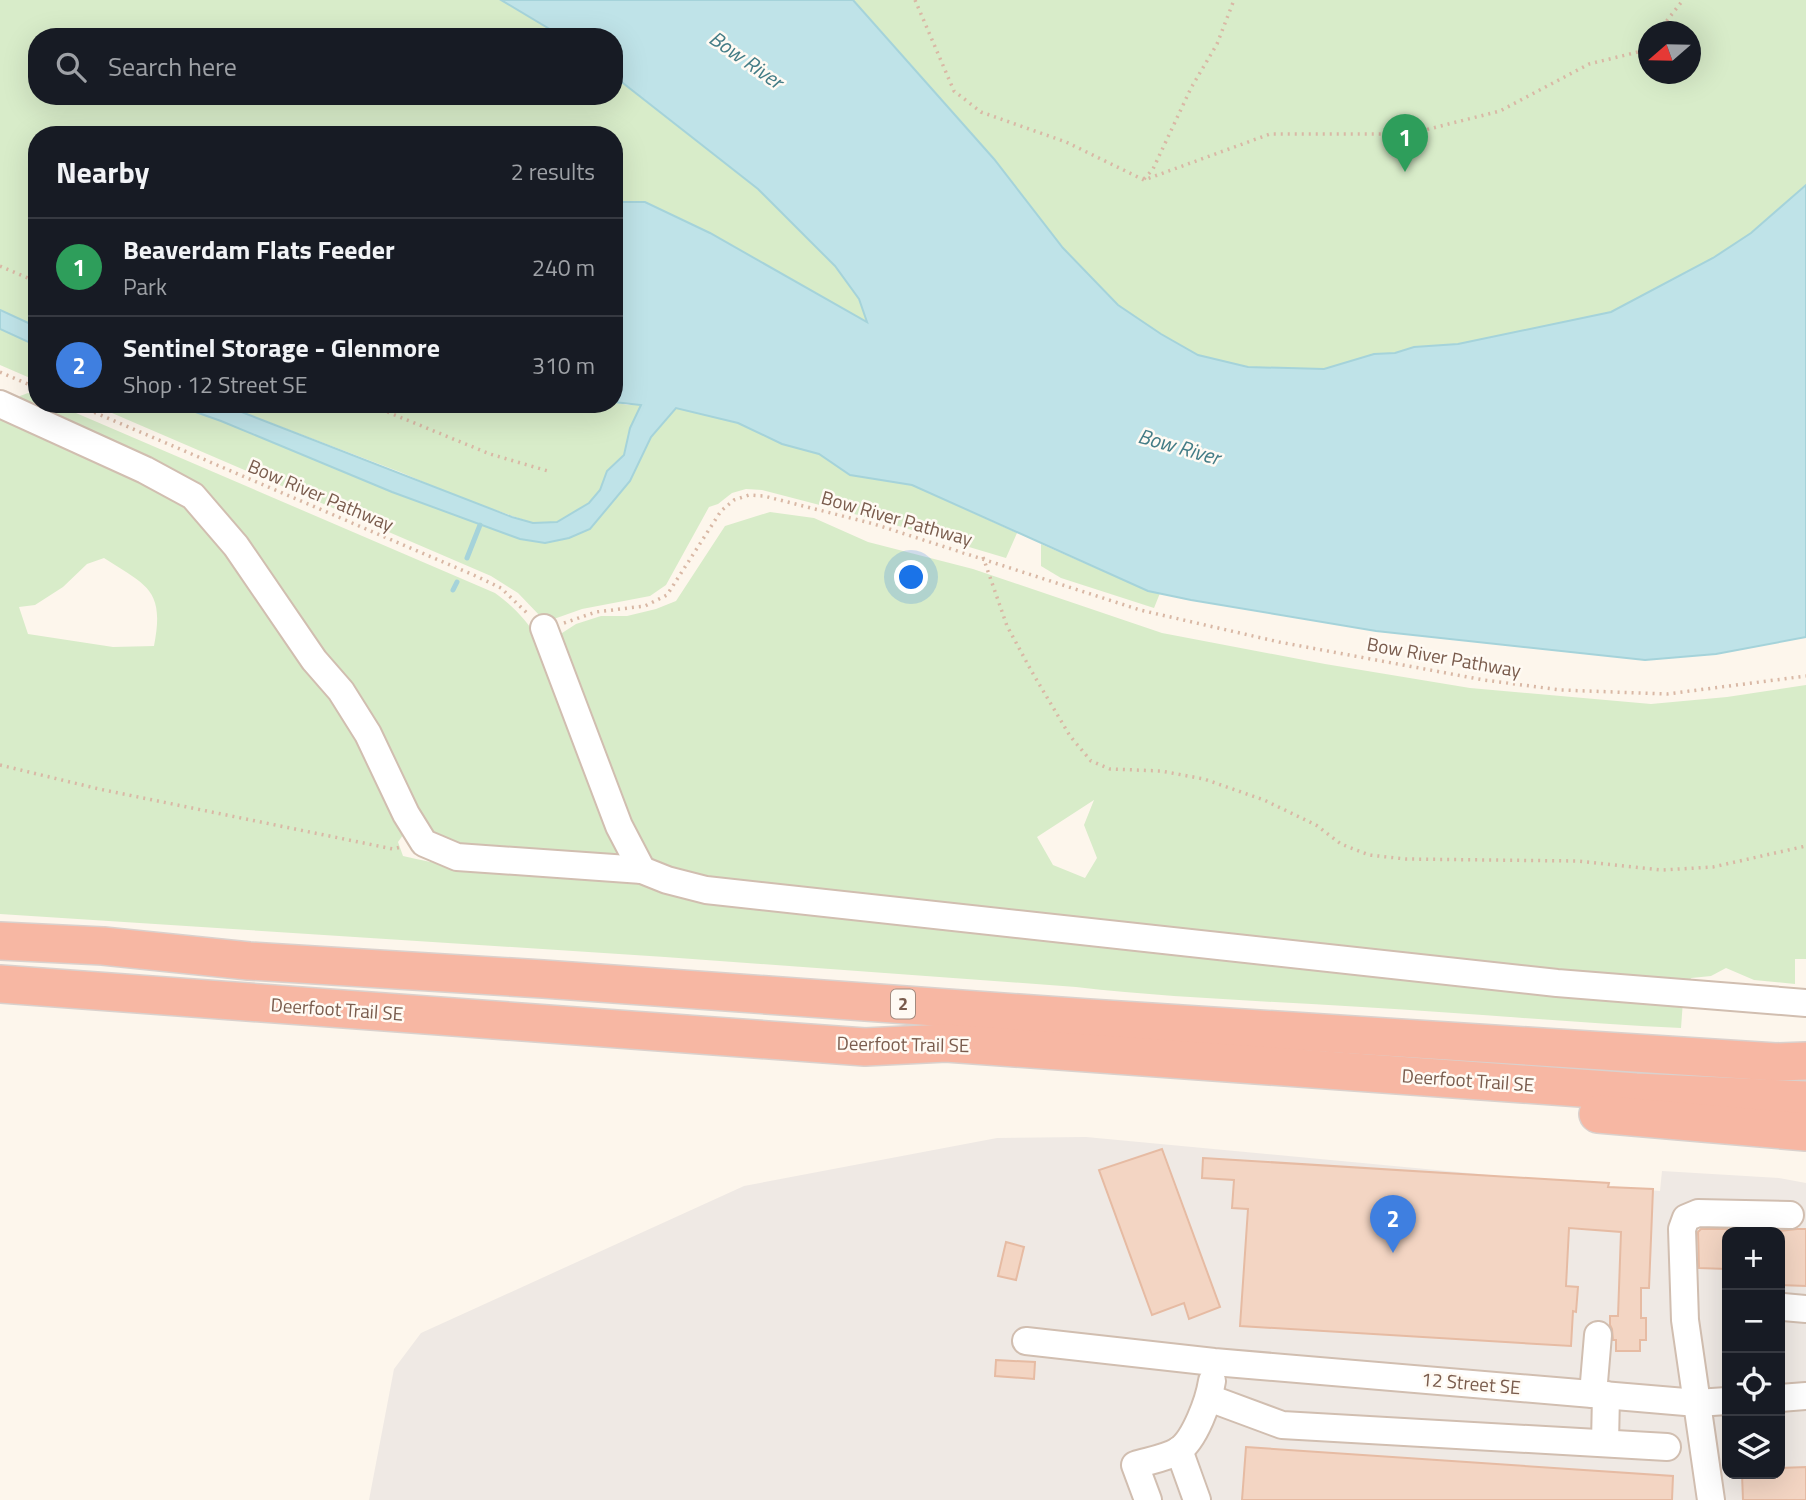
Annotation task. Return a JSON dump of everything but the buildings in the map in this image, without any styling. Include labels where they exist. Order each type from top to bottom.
[{"type":"highway","name":"Deerfoot Trail SE","points":[[0,941],[103,946],[248,961],[1594,1052],[1776,1062],[1806,1061]]},
{"type":"highway","name":"Deerfoot Trail SE","points":[[0,984],[865,1047],[946,1043],[1623,1091],[1806,1100]]},
{"type":"highway","points":[[865,1047],[1348,1088],[1806,1132]]},
{"type":"street","points":[[0,404],[145,470],[193,496],[236,546],[314,660],[341,691],[368,734],[406,814],[424,843],[457,857],[642,870],[706,890],[868,909],[1556,983],[1806,1003]]},
{"type":"street","points":[[544,628],[619,826],[642,870]]},
{"type":"street","points":[[1711,1500],[1685,1320],[1682,1229],[1686,1218],[1698,1213],[1790,1215]]},
{"type":"street","points":[[1598,1335],[1605,1443]]},
{"type":"street","name":"12 Street SE","points":[[1026,1341],[1214,1362],[1697,1402],[1722,1401]]},
{"type":"street","points":[[1148,1500],[1135,1465],[1179,1450],[1197,1426],[1209,1398],[1214,1362]]},
{"type":"street","points":[[1785,1398],[1806,1396]]},
{"type":"street","points":[[1209,1398],[1282,1425],[1667,1447]]},
{"type":"street","points":[[1179,1450],[1197,1500]]},
{"type":"path","points":[[915,0],[954,91],[981,112],[1066,142],[1144,180],[1270,134],[1409,134],[1500,111],[1589,64],[1638,52]]},
{"type":"path","points":[[1144,180],[1153,169],[1191,88],[1217,44],[1234,0]]},
{"type":"path","points":[[1667,21],[1683,0]]},
{"type":"path","points":[[0,266],[28,278]]},
{"type":"path","points":[[0,372],[28,384]]},
{"type":"path","name":"Bow River Pathway","points":[[96,413],[501,588],[544,628],[552,629],[596,612],[645,606],[667,595],[720,511],[734,500],[749,495],[764,496],[874,524],[1140,610],[1279,642],[1483,680],[1561,690],[1667,694],[1806,676]]},
{"type":"path","points":[[391,413],[490,454],[548,471]]},
{"type":"path","points":[[983,558],[1007,626],[1070,736],[1091,761],[1110,768],[1161,771],[1205,779],[1265,800],[1316,825],[1341,844],[1369,855],[1406,859],[1577,861],[1662,870],[1713,867],[1806,846]]},
{"type":"path","points":[[0,765],[99,789],[393,849],[424,843]]},
{"type":"shaded area","points":[[1086,1137],[1660,1191],[1662,1171],[1779,1178],[1806,1183],[1806,1500],[369,1500],[394,1369],[421,1333],[744,1186],[997,1138]]},
{"type":"green space","points":[[0,0],[501,0],[548,28],[28,28],[28,105],[623,105],[623,83],[758,189],[835,265],[859,299],[868,323],[710,233],[645,202],[623,202],[623,126],[28,126],[28,323],[0,310]]},
{"type":"green space","points":[[853,0],[1806,0],[1806,185],[1751,233],[1713,258],[1611,312],[1458,344],[1414,347],[1395,353],[1374,354],[1324,369],[1248,367],[1198,355],[1161,334],[1118,305],[1063,248],[994,159]]},
{"type":"green space","points":[[0,329],[28,342],[28,377],[0,365]]},
{"type":"green space","points":[[28,393],[28,413],[76,413],[495,593],[523,619],[537,637],[625,854],[594,859],[455,845],[431,837],[356,723],[406,831],[398,842],[403,856],[466,867],[574,874],[1683,1001],[1681,1028],[1183,997],[665,957],[0,914],[0,398],[17,406],[20,396]],"holes":[[[104,558],[142,583],[154,600],[157,612],[154,646],[113,647],[28,634],[19,607],[35,605],[63,587],[87,564]]]},
{"type":"green space","points":[[623,404],[641,405],[630,428],[624,455],[607,471],[600,490],[589,503],[557,522],[533,523],[466,500],[245,413],[623,413]]},
{"type":"green space","points":[[676,408],[738,423],[819,454],[850,475],[912,485],[1017,533],[1006,558],[885,522],[762,490],[746,489],[732,493],[718,504],[709,507],[666,585],[650,596],[582,609],[551,620],[542,618],[518,593],[491,576],[112,413],[198,413],[392,492],[520,539],[590,529],[630,481],[651,437]]},
{"type":"green space","points":[[770,512],[814,518],[868,542],[973,569],[1162,633],[1470,688],[1651,704],[1727,697],[1806,685],[1806,959],[1795,959],[1795,984],[1754,980],[1726,968],[1711,976],[1691,978],[1689,984],[1551,975],[687,875],[654,861],[630,830],[559,635],[576,624],[601,616],[627,616],[676,601],[725,526]],"holes":[[[1094,800],[1084,825],[1097,858],[1085,878],[1053,865],[1037,837]]]},
{"type":"green space","points":[[1041,544],[1148,591],[1160,593],[1154,608],[1061,578],[1041,566]]},
{"type":"water","name":"Bow River","points":[[501,0],[853,0],[994,159],[1063,248],[1118,305],[1198,355],[1248,367],[1324,369],[1374,354],[1395,353],[1414,347],[1458,344],[1611,312],[1713,258],[1751,233],[1806,185],[1806,637],[1716,654],[1645,660],[1376,631],[1191,600],[1148,591],[912,485],[850,475],[819,454],[782,444],[738,423],[676,408],[651,437],[630,481],[590,529],[569,538],[545,543],[520,539],[392,492],[198,413],[244,413],[512,517],[533,523],[557,522],[589,503],[600,490],[607,471],[624,455],[630,428],[641,405],[623,403],[623,202],[645,202],[710,233],[867,322],[859,299],[835,266],[758,189],[623,83],[623,28],[548,28]]},
{"type":"water","points":[[0,310],[28,323],[28,342],[0,329]]},
{"type":"waterway","points":[[467,558],[480,525]]},
{"type":"waterway","points":[[453,590],[457,582]]},
{"type":"place","name":"Beaverdam Flats Feeder","points":[[1405,172]]},
{"type":"place","name":"Sentinel Storage - Glenmore","points":[[1393,1253]]}]
